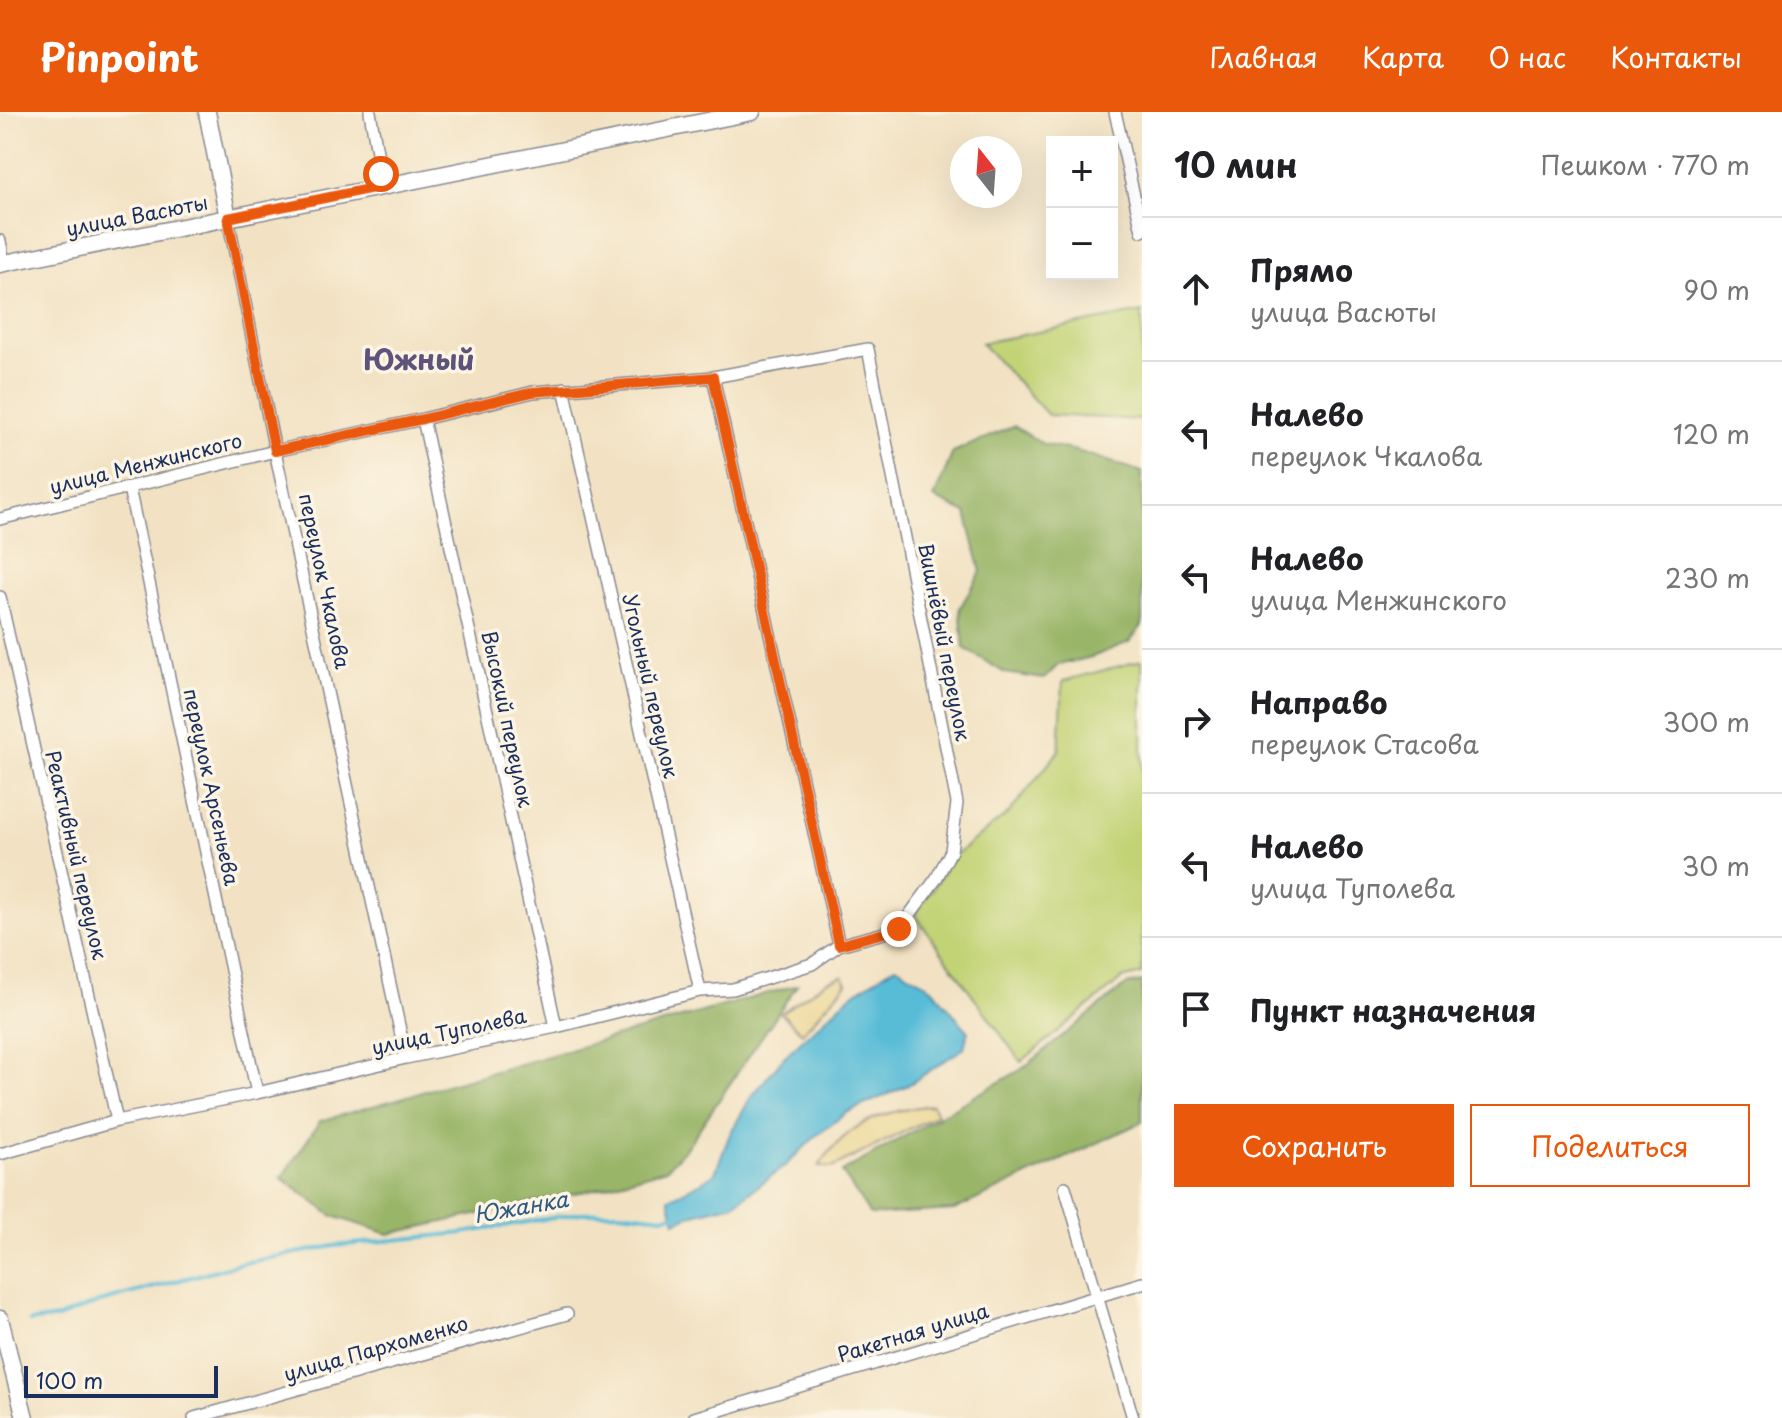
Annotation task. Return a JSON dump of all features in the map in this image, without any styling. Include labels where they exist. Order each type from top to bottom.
[{"type":"street","name":"переулок Чкалова","points":[[207,112],[275,451],[406,1058]]},
{"type":"street","points":[[370,112],[383,186]]},
{"type":"street","points":[[1115,112],[1142,231]]},
{"type":"street","name":"улица Васюты","points":[[2,263],[743,113]]},
{"type":"street","points":[[0,241],[2,263]]},
{"type":"street","name":"улица Менжинского","points":[[0,519],[275,451],[533,392],[713,377],[868,349]]},
{"type":"street","name":"Вишнёвый переулок","points":[[868,349],[957,803],[951,851],[936,879],[899,929]]},
{"type":"street","points":[[713,377],[839,945]]},
{"type":"street","name":"Угольный переулок","points":[[564,388],[700,991]]},
{"type":"street","name":"Высокий переулок","points":[[423,419],[556,1027]]},
{"type":"street","name":"переулок Арсеньева","points":[[129,488],[257,1093]]},
{"type":"street","name":"Реактивный переулок","points":[[0,597],[117,1121]]},
{"type":"street","name":"улица Туполева","points":[[0,1154],[117,1121],[556,1027],[700,991],[733,989],[812,964],[839,945],[899,929]]},
{"type":"street","points":[[1065,1187],[1133,1418]]},
{"type":"street","name":"Ракетная улица","points":[[694,1418],[1142,1283]]},
{"type":"street","name":"улица Пархоменко","points":[[194,1418],[567,1314]]},
{"type":"street","points":[[0,1319],[25,1418]]},
{"type":"green space","points":[[1142,312],[1142,420],[1048,415],[981,343]]},
{"type":"green space","points":[[1014,426],[1043,444],[1077,451],[1142,472],[1142,626],[1129,642],[1092,657],[1058,665],[1044,679],[1005,673],[964,648],[960,608],[981,572],[966,513],[934,498],[953,452]]},
{"type":"green space","points":[[1142,660],[1142,974],[1122,979],[1021,1062],[915,915],[955,855],[1009,813],[1059,751],[1063,681]]},
{"type":"green space","points":[[1142,982],[1142,1122],[954,1210],[870,1215],[842,1172],[1022,1069],[1126,985]]},
{"type":"green space","points":[[797,985],[686,1148],[666,1169],[598,1188],[389,1234],[333,1216],[282,1178],[320,1121]]},
{"type":"sand","points":[[843,976],[847,983],[802,1033],[781,1013],[827,981]]},
{"type":"sand","points":[[932,1105],[937,1115],[832,1168],[819,1166],[842,1138],[868,1121],[897,1111]]},
{"type":"water","points":[[896,966],[932,988],[968,1031],[964,1048],[908,1085],[846,1113],[785,1166],[734,1204],[675,1222],[669,1198],[715,1173],[730,1134],[751,1097],[784,1057],[850,996]]},
{"type":"waterway","name":"Южанка","points":[[30,1322],[58,1318],[100,1302],[238,1264],[334,1246],[463,1233],[580,1213],[620,1212],[663,1217],[675,1214]]},
{"type":"district","name":"Южный","points":[[419,360]]},
{"type":"route","points":[[381,174],[383,186],[228,218],[275,451],[533,392],[713,377],[839,945],[899,929]]}]
